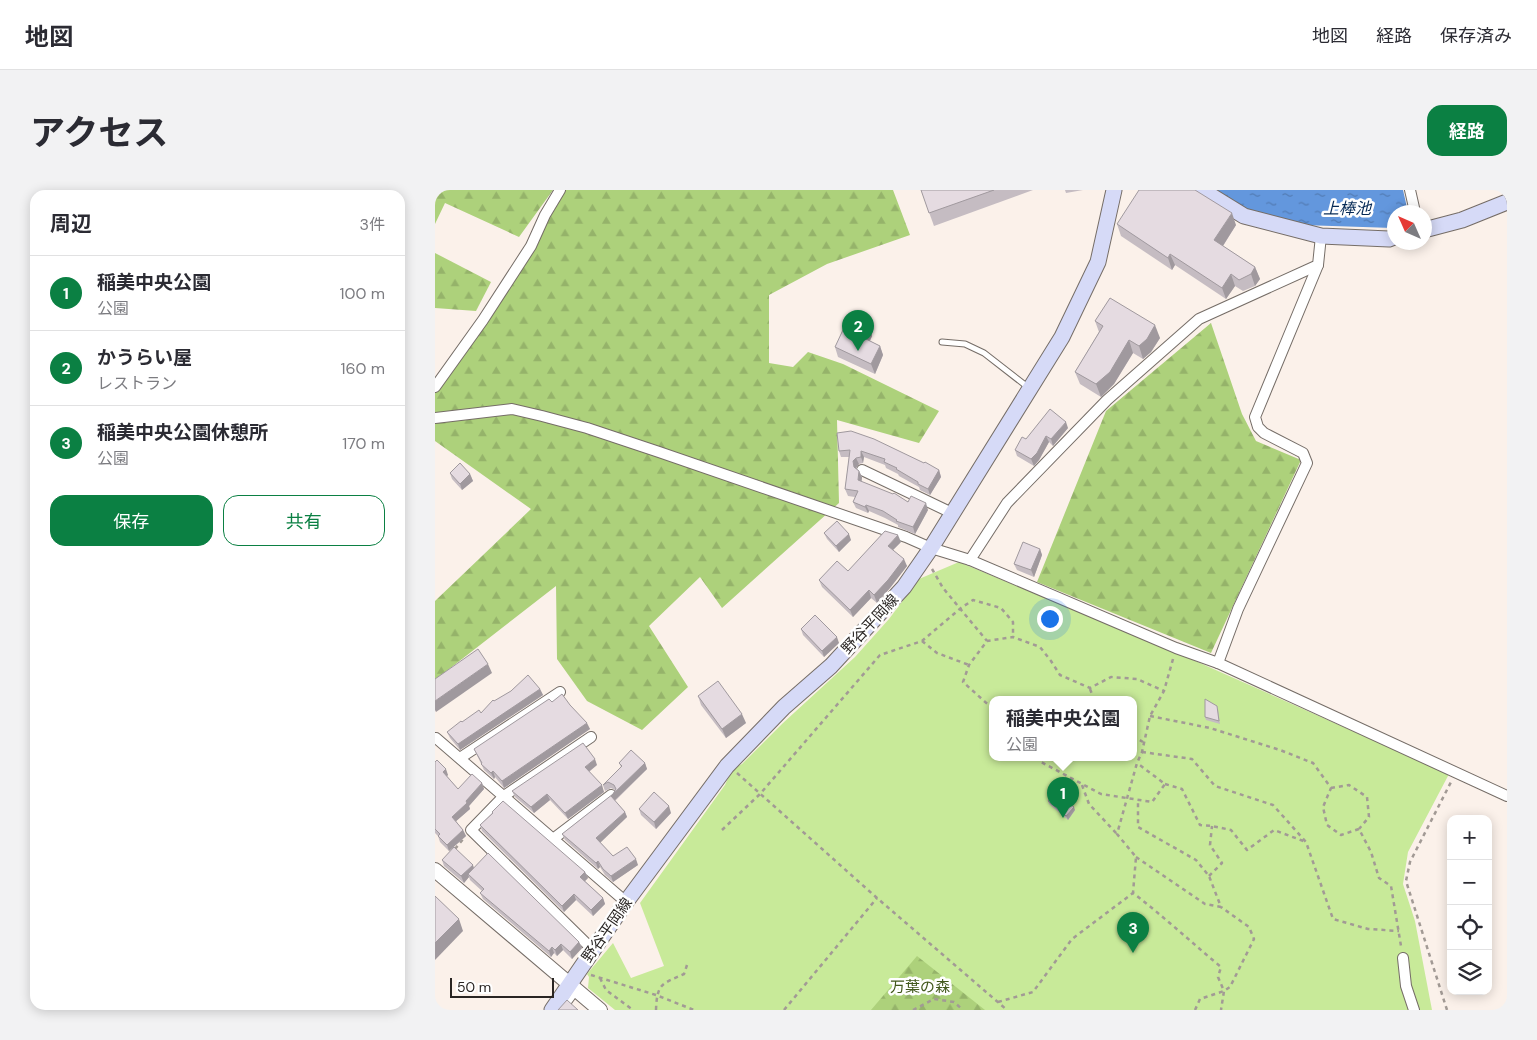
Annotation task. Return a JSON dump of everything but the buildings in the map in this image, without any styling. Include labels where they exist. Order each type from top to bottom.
[{"type":"main road","name":"野谷平岡線","points":[[552,1010],[573,987],[593,950],[626,902],[727,766],[784,707],[831,666],[930,556],[952,513],[1062,337],[1098,262],[1114,190]]},
{"type":"main road","points":[[1201,190],[1245,216],[1321,236],[1387,239]]},
{"type":"main road","points":[[1432,228],[1462,220],[1507,202]]},
{"type":"street","points":[[435,387],[483,320],[531,246],[545,215],[560,190]]},
{"type":"street","points":[[1410,190],[1413,205]]},
{"type":"street","points":[[1218,663],[1239,609],[1307,463],[1303,453],[1264,434],[1258,427],[1255,417],[1318,265],[1321,236]]},
{"type":"street","points":[[970,560],[1007,503],[1107,400],[1199,319],[1318,265]]},
{"type":"street","points":[[435,418],[512,409],[587,428],[791,496],[906,537],[930,556],[970,560],[1177,648],[1218,663],[1507,796]]},
{"type":"street","points":[[862,470],[952,513]]},
{"type":"street","points":[[460,758],[560,692]]},
{"type":"street","points":[[591,737],[504,796],[471,830],[593,950]]},
{"type":"street","points":[[436,738],[626,902]]},
{"type":"street","points":[[553,839],[611,795]]},
{"type":"street","points":[[435,870],[600,1010]]},
{"type":"street","points":[[1403,958],[1406,986],[1414,1010]]},
{"type":"lane","points":[[942,342],[965,344],[984,353],[1030,388]]},
{"type":"lane","points":[[563,1010],[573,987]]},
{"type":"path","points":[[930,556],[943,588],[987,641]]},
{"type":"path","points":[[722,830],[760,794],[879,655],[922,642],[973,600],[1001,608],[1013,622],[1013,637]]},
{"type":"path","points":[[989,705],[963,682],[969,665],[987,641],[1013,637],[1040,647],[1060,675],[1089,688],[1093,696]]},
{"type":"path","points":[[922,642],[937,653],[969,665]]},
{"type":"path","points":[[1117,834],[1142,752],[1150,716],[1164,691],[1177,648]]},
{"type":"path","points":[[1089,688],[1111,677],[1137,678],[1164,691]]},
{"type":"path","points":[[1150,716],[1210,728],[1280,750],[1313,763],[1331,788]]},
{"type":"path","points":[[1137,738],[1143,742]]},
{"type":"path","points":[[1142,752],[1192,759],[1215,786],[1273,805],[1307,842],[1333,919],[1368,929],[1399,931]]},
{"type":"path","points":[[1040,761],[1101,794],[1127,799],[1152,802],[1165,784]]},
{"type":"path","points":[[1137,764],[1165,784],[1182,788],[1200,825],[1231,830],[1247,850],[1274,830],[1307,842]]},
{"type":"path","points":[[727,766],[1007,1010]]},
{"type":"path","points":[[1447,1010],[1406,881],[1410,862],[1456,772]]},
{"type":"path","points":[[1082,784],[1089,804],[1136,858],[1205,904],[1221,907],[1249,927],[1254,939],[1230,987],[1200,999],[1195,1010]]},
{"type":"path","points":[[1349,785],[1367,797],[1369,817],[1359,829],[1341,835],[1327,825],[1323,807],[1331,788],[1349,785]]},
{"type":"path","points":[[1138,800],[1138,828],[1196,860],[1209,876],[1221,907]]},
{"type":"path","points":[[1209,876],[1222,863],[1210,845],[1212,826]]},
{"type":"path","points":[[1359,829],[1371,852],[1379,878],[1391,886],[1403,958]]},
{"type":"path","points":[[453,850],[471,830]]},
{"type":"path","points":[[997,1002],[1033,992],[1072,939],[1133,893],[1136,858]]},
{"type":"path","points":[[1133,893],[1158,912],[1181,935],[1221,967],[1218,977],[1224,991],[1221,1010]]},
{"type":"path","points":[[784,1010],[877,898]]},
{"type":"path","points":[[656,1010],[656,995],[662,985],[684,974],[687,965]]},
{"type":"path","points":[[573,987],[587,974],[656,995],[694,1010]]},
{"type":"path","points":[[600,978],[606,990],[633,1010]]},
{"type":"path","points":[[913,1010],[934,999],[954,1002],[963,1010]]},
{"type":"green space","points":[[435,190],[553,190],[519,237],[445,203],[435,224]]},
{"type":"green space","points":[[562,190],[893,190],[910,235],[827,264],[769,295],[769,363],[793,367],[808,352],[843,364],[939,411],[919,443],[837,420],[839,503],[722,608],[700,577],[649,626],[688,687],[642,730],[587,701],[557,659],[556,586],[435,680],[435,601],[531,509],[435,441],[435,384],[497,299]]},
{"type":"green space","points":[[435,253],[491,282],[476,311],[435,308]]},
{"type":"green space","points":[[1211,323],[1242,414],[1256,441],[1301,460],[1211,653],[1037,582],[1106,411]]},
{"type":"green space","points":[[959,562],[1173,651],[1449,774],[1408,852],[1403,884],[1415,921],[1432,1010],[615,1010],[588,988],[589,977],[587,974],[613,943],[631,978],[664,966],[640,903],[725,785],[732,769],[742,764],[783,723],[855,657],[889,619],[919,579]]},
{"type":"green space","name":"万葉の森","points":[[917,956],[985,1010],[871,1010]]},
{"type":"water","name":"上棒池","points":[[1211,190],[1403,190],[1406,205],[1387,205],[1387,228],[1302,225],[1236,206]]},
{"type":"place","name":"かうらい屋","points":[[858,351]]},
{"type":"place","name":"稲美中央公園","points":[[1063,818]]},
{"type":"place","name":"稲美中央公園休憩所","points":[[1133,953]]}]
